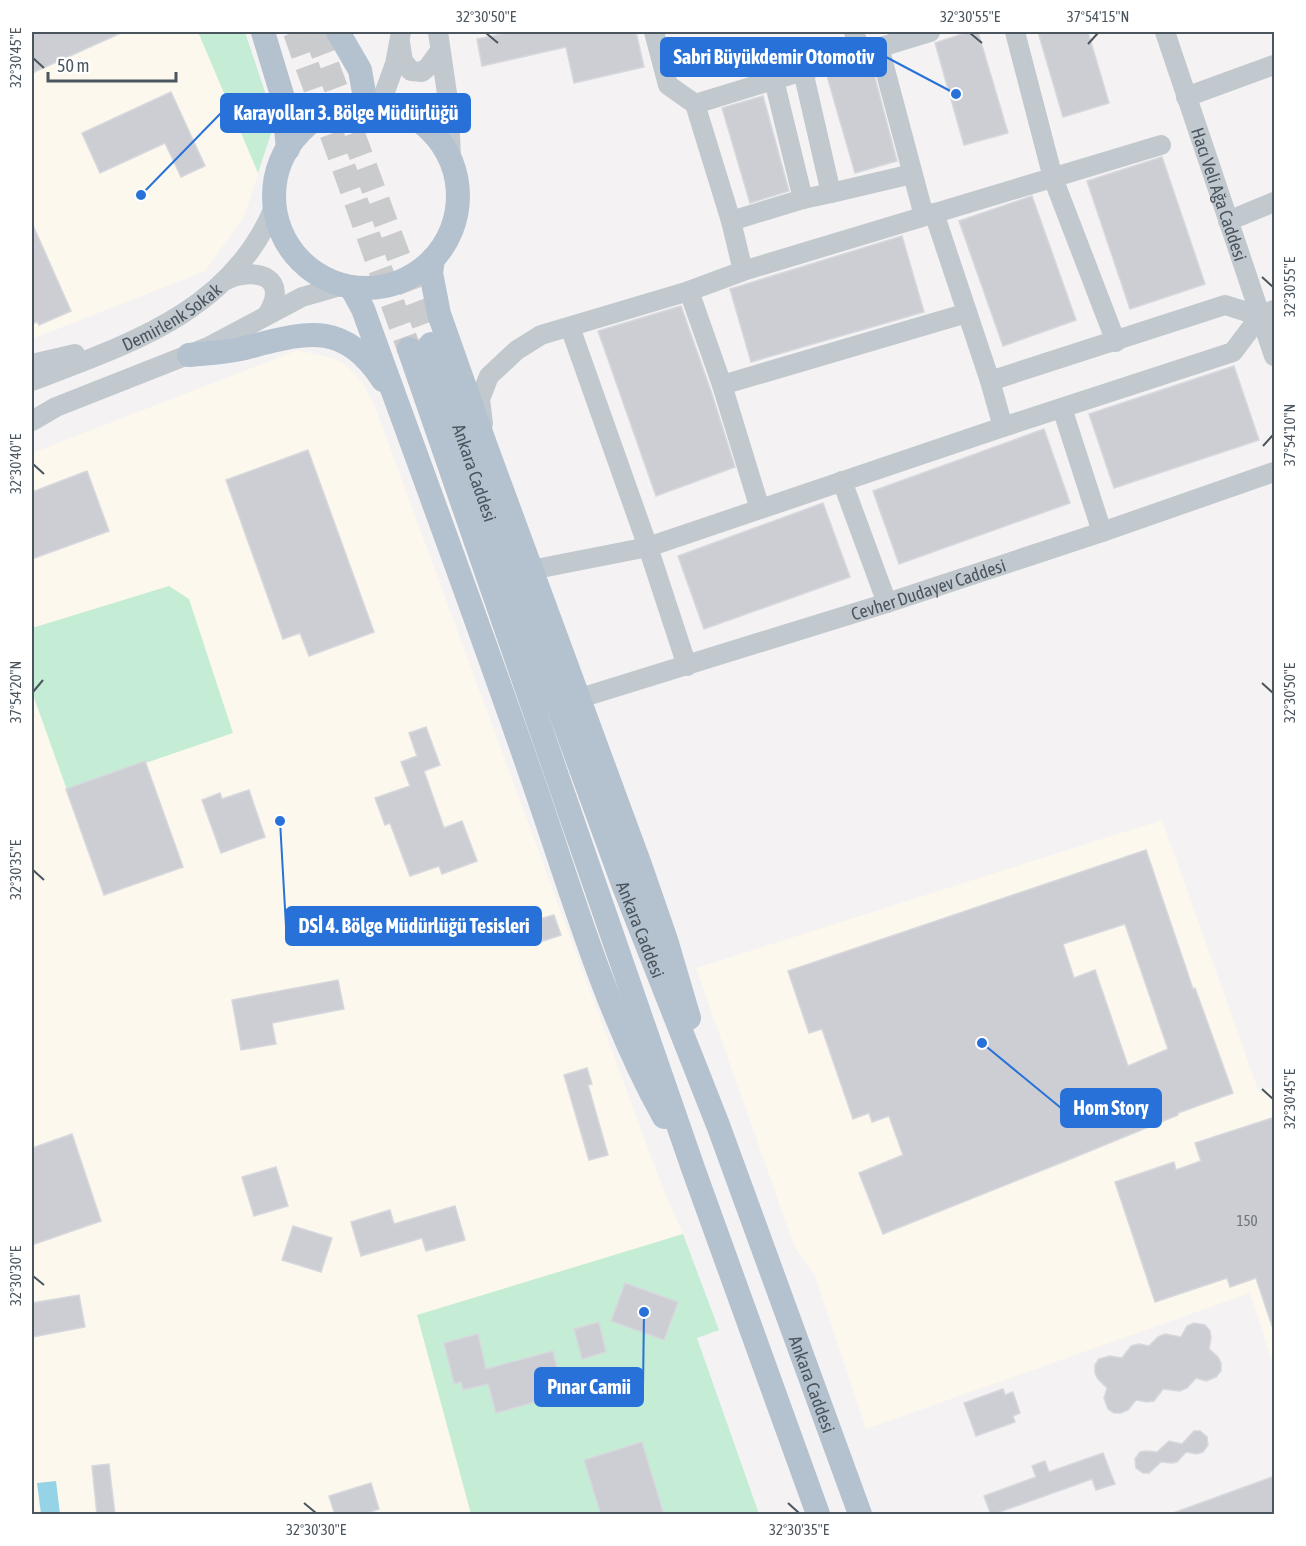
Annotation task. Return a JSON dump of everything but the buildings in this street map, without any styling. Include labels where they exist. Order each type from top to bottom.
[{"type":"main road","points":[[263,32],[284,98],[288,149]]},
{"type":"main road","points":[[338,32],[360,70],[373,105]]},
{"type":"main road","points":[[352,105],[373,105],[405,113],[417,119],[437,137],[451,160],[458,189],[455,219],[450,234],[433,259],[402,281],[377,287],[347,286],[314,272],[295,254],[281,231],[275,205],[278,171],[288,149],[304,128],[327,113],[352,105]]},
{"type":"main road","points":[[433,259],[431,273],[439,314],[484,444],[666,940],[718,1125]]},
{"type":"main road","points":[[347,286],[363,309],[516,729],[601,977],[640,1075],[694,1172]]},
{"type":"main road","points":[[189,355],[237,350],[304,334],[329,336],[349,344],[364,357],[380,375],[396,400]]},
{"type":"main road","name":"Ankara Caddesi","points":[[818,1515],[694,1172],[420,346],[509,572],[655,969],[718,1125],[860,1515]]},
{"type":"street","points":[[654,32],[668,85],[695,104],[731,221],[743,271]]},
{"type":"street","points":[[854,32],[870,50],[912,174],[967,313],[1003,427]]},
{"type":"street","points":[[695,104],[930,32]]},
{"type":"street","points":[[1015,32],[1053,178],[1116,342]]},
{"type":"street","name":"Hacı Veli Ağa Caddesi","points":[[1165,32],[1228,221],[1267,313],[1275,356]]},
{"type":"street","points":[[373,105],[394,64],[400,36]]},
{"type":"street","points":[[400,36],[403,61],[411,71],[422,72],[429,66],[439,41]]},
{"type":"street","points":[[439,41],[449,107],[451,160]]},
{"type":"street","points":[[1186,97],[1275,65]]},
{"type":"street","points":[[803,71],[831,193]]},
{"type":"street","points":[[774,80],[803,199]]},
{"type":"street","points":[[484,444],[480,399],[489,376],[516,350],[541,335],[689,291],[743,271],[1161,145]]},
{"type":"street","points":[[731,221],[803,199],[912,174]]},
{"type":"street","points":[[1228,221],[1275,202]]},
{"type":"street","name":"Demirlenk Sokak","points":[[32,381],[119,347],[178,317],[211,294],[253,248],[267,225],[275,205]]},
{"type":"street","points":[[226,280],[251,273],[266,278],[274,291],[274,299],[267,315]]},
{"type":"street","points":[[32,416],[208,347],[313,293],[347,286]]},
{"type":"street","points":[[689,291],[722,385],[760,509]]},
{"type":"street","points":[[990,381],[1225,305],[1267,313]]},
{"type":"street","points":[[722,385],[967,313]]},
{"type":"street","points":[[531,570],[648,547],[1233,352],[1267,313]]},
{"type":"street","points":[[570,327],[648,547],[687,666]]},
{"type":"street","points":[[32,364],[73,354],[119,347]]},
{"type":"street","points":[[32,421],[56,407]]},
{"type":"street","points":[[1062,408],[1102,532]]},
{"type":"street","name":"Cevher Dudayev Caddesi","points":[[577,699],[887,603],[1275,472]]},
{"type":"street","points":[[842,481],[887,603]]},
{"type":"shaded area","points":[[32,32],[245,32],[275,122],[244,217],[205,271],[32,339]]},
{"type":"shaded area","points":[[298,350],[335,359],[347,366],[362,382],[375,407],[663,1189],[683,1234],[541,1278],[759,1514],[32,1514],[32,453]]},
{"type":"shaded area","points":[[1162,820],[1259,1092],[1274,1086],[1274,1367],[1250,1293],[866,1429],[814,1274],[795,1248],[696,968]]},
{"type":"green space","points":[[198,32],[245,32],[275,122],[258,173]]},
{"type":"green space","points":[[169,586],[189,599],[233,733],[67,790],[32,692],[32,628]]},
{"type":"green space","points":[[683,1234],[719,1330],[697,1338],[759,1514],[471,1514],[417,1315]]},
{"type":"water","points":[[56,1481],[60,1514],[41,1514],[37,1483]]},
{"type":"tunnel","points":[[295,32],[409,349]]},
{"type":"tunnel","points":[[315,32],[431,344]]},
{"type":"place","name":"Sabri Büyükdemir Otomotiv","points":[[956,94]]},
{"type":"place","name":"Karayolları 3. Bölge Müdürlüğü","points":[[141,195]]},
{"type":"place","name":"DSİ 4. Bölge Müdürlüğü Tesisleri","points":[[280,821]]},
{"type":"place","name":"Hom Story","points":[[982,1043]]},
{"type":"place","name":"Pınar Camii","points":[[644,1312]]}]
